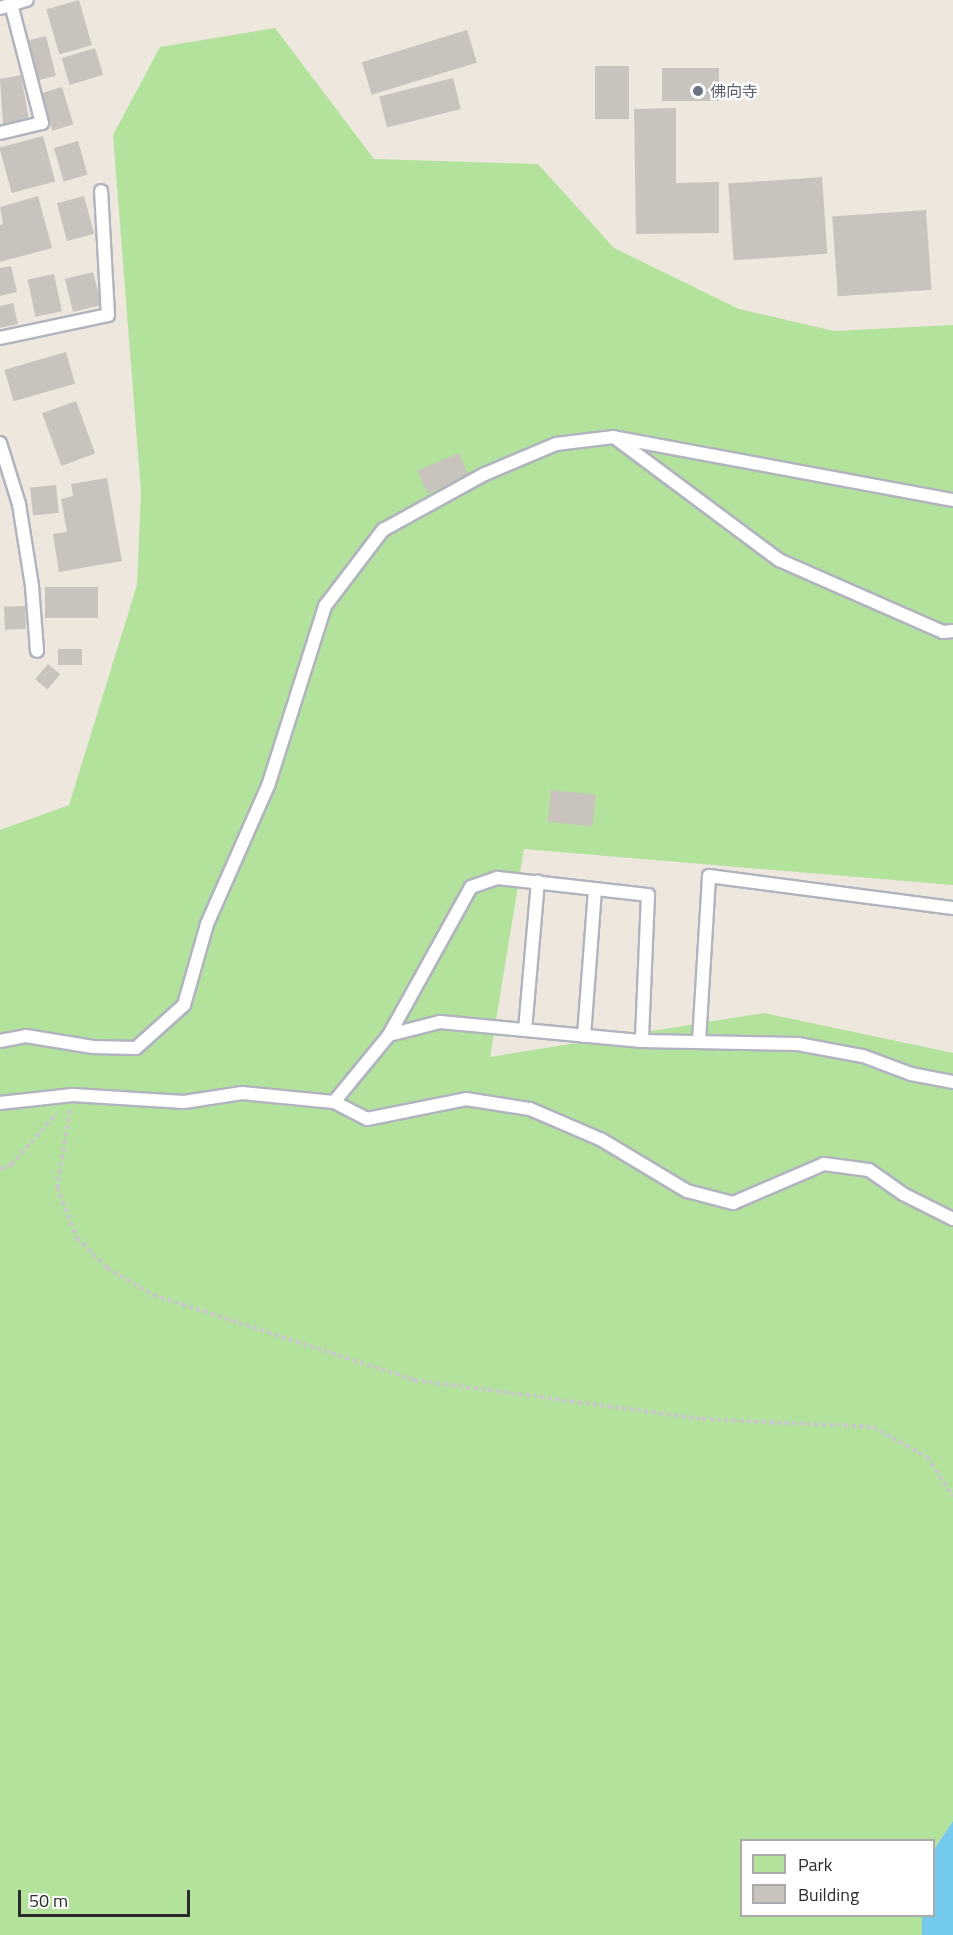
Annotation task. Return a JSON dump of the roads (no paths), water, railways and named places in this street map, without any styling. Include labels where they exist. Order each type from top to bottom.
[{"type":"lane","points":[[0,133],[42,123],[7,4],[27,0]]},
{"type":"lane","points":[[0,338],[108,315],[101,191]]},
{"type":"lane","points":[[0,1041],[26,1036],[93,1047],[136,1048],[184,1005],[207,924],[268,786],[325,606],[382,530],[484,474],[556,444],[614,437],[953,500]]},
{"type":"lane","points":[[614,437],[779,560],[943,632],[953,631]]},
{"type":"lane","points":[[0,444],[19,504],[32,586],[37,651]]},
{"type":"lane","points":[[699,1041],[709,876],[953,908]]},
{"type":"lane","points":[[334,1102],[389,1035],[471,887],[497,878],[648,895],[642,1041]]},
{"type":"lane","points":[[525,1030],[538,882]]},
{"type":"lane","points":[[584,1036],[595,889]]},
{"type":"lane","points":[[389,1035],[440,1022],[642,1041],[699,1041],[827,1048],[911,1074],[953,1082]]},
{"type":"lane","points":[[0,1103],[73,1095],[184,1102],[242,1093],[334,1102],[367,1119],[466,1099],[530,1109],[602,1140],[687,1191],[733,1203],[824,1164],[869,1170],[903,1194],[953,1219]]},
{"type":"water","points":[[953,1821],[953,1935],[922,1935],[922,1917],[935,1917],[935,1848]]},
{"type":"place","name":"佛向寺","points":[[698,91]]}]
